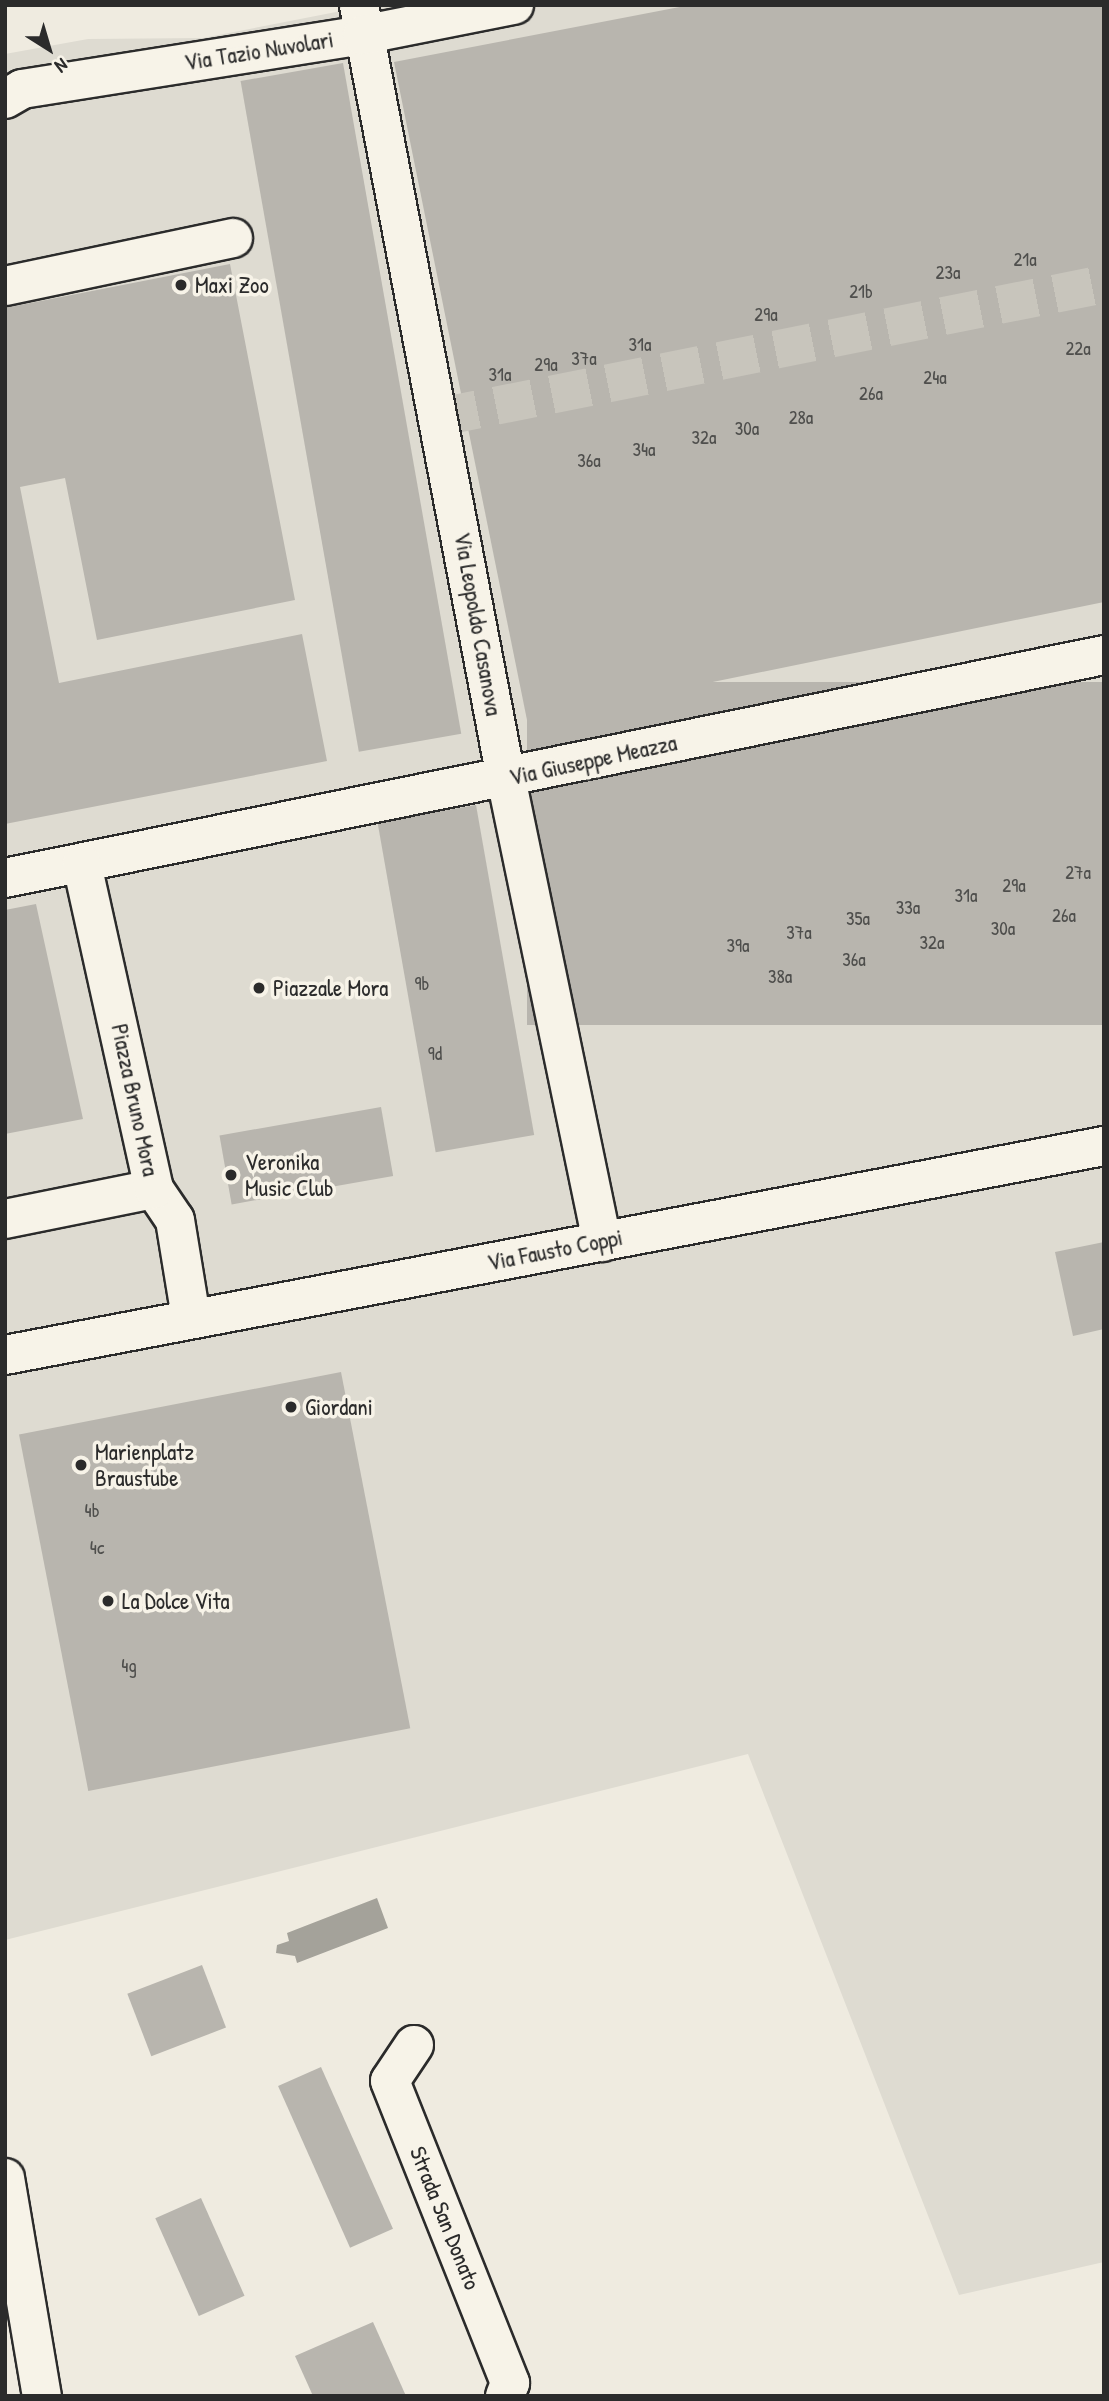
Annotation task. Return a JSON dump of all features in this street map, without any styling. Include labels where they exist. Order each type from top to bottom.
[{"type":"street","name":"Via Tazio Nuvolari","points":[[5,99],[22,89],[361,20],[514,5]]},
{"type":"street","name":"Via Leopoldo Casanova","points":[[361,20],[440,418],[506,778],[602,1242]]},
{"type":"street","points":[[5,285],[233,238]]},
{"type":"street","name":"Via Giuseppe Meazza","points":[[5,878],[1104,654]]},
{"type":"street","name":"Piazza Bruno Mora","points":[[5,1219],[154,1189],[82,864]]},
{"type":"street","name":"Via Fausto Coppi","points":[[5,1354],[1104,1146]]},
{"type":"street","points":[[154,1189],[175,1220],[191,1318]]},
{"type":"street","name":"Strada San Donato","points":[[414,2045],[390,2081],[510,2383],[505,2396]]},
{"type":"street","points":[[5,2178],[42,2396]]},
{"type":"shaded area","points":[[372,5],[1104,5],[1104,2262],[959,2295],[748,1754],[5,1940],[5,54],[88,39],[203,38]]},
{"type":"shaded area","points":[[377,1898],[388,1928],[297,1963],[295,1956],[276,1953],[277,1945],[289,1941],[287,1933]]},
{"type":"building","points":[[690,5],[1104,5],[1104,602],[527,720],[394,62]]},
{"type":"building","points":[[343,63],[461,734],[359,752],[241,81]]},
{"type":"building","points":[[230,264],[295,600],[97,640],[65,478],[20,487],[59,683],[302,634],[327,761],[5,824],[5,308]]},
{"type":"building","points":[[527,682],[1104,682],[1104,1025],[527,1025]]},
{"type":"building","points":[[476,805],[534,1135],[436,1152],[378,822]]},
{"type":"building","points":[[36,904],[83,1119],[5,1134],[5,910]]},
{"type":"building","points":[[381,1107],[393,1176],[232,1204],[219,1135]]},
{"type":"building","points":[[1104,1242],[1104,1329],[1073,1336],[1055,1252]]},
{"type":"building","points":[[341,1372],[410,1728],[88,1791],[19,1435]]},
{"type":"building","points":[[202,1965],[226,2028],[151,2056],[127,1994]]},
{"type":"building","points":[[321,2067],[393,2229],[350,2248],[278,2086]]},
{"type":"building","points":[[201,2198],[245,2296],[199,2316],[155,2218]]},
{"type":"building","points":[[373,2322],[406,2396],[313,2396],[295,2356]]},
{"type":"tunnel","points":[[440,417],[1104,284]]},
{"type":"place","name":"Maxi Zoo","points":[[181,285]]},
{"type":"place","name":"Piazzale Mora","points":[[259,988]]},
{"type":"place","name":"Veronika Music Club","points":[[231,1175]]},
{"type":"place","name":"Giordani","points":[[291,1407]]},
{"type":"place","name":"Marienplatz Braustube","points":[[81,1465]]},
{"type":"place","name":"La Dolce Vita","points":[[108,1601]]}]
